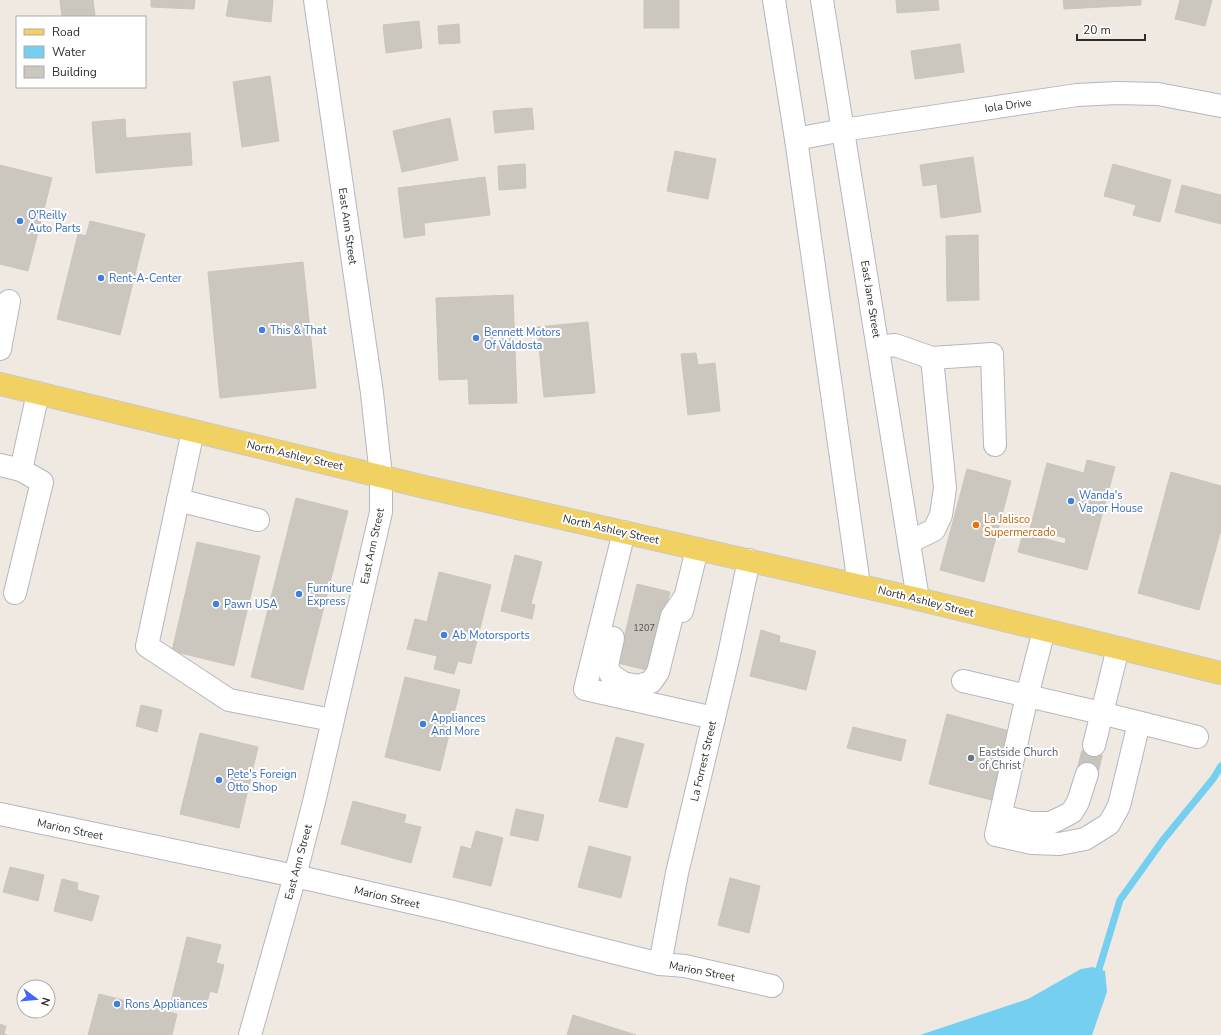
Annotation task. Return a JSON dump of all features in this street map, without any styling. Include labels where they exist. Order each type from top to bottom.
[{"type":"main road","name":"North Ashley Street","points":[[0,384],[381,476],[859,585],[1221,673]]},
{"type":"street","name":"East Ann Street","points":[[250,1035],[295,876],[381,512],[381,476],[372,393],[315,0]]},
{"type":"street","points":[[774,0],[796,139],[859,585]]},
{"type":"street","name":"East Jane Street","points":[[822,0],[918,599]]},
{"type":"street","name":"Iola Drive","points":[[796,139],[843,130],[1077,96],[1117,93],[1158,94],[1221,106]]},
{"type":"street","points":[[0,349],[12,302]]},
{"type":"street","points":[[878,347],[895,344],[932,358],[992,354],[995,445]]},
{"type":"street","points":[[909,542],[934,530],[941,515],[944,488],[932,358]]},
{"type":"street","points":[[15,593],[42,482],[10,467],[38,393]]},
{"type":"street","points":[[193,430],[147,646],[229,700],[332,720]]},
{"type":"street","points":[[178,500],[258,520]]},
{"type":"street","points":[[624,532],[586,689],[714,718]]},
{"type":"street","points":[[660,706],[696,549]]},
{"type":"street","name":"La Forrest Street","points":[[660,964],[677,873],[730,651],[749,560]]},
{"type":"street","points":[[607,602],[618,614],[607,666],[611,675],[623,683],[638,686],[651,682],[658,672],[672,616],[685,597]]},
{"type":"street","points":[[1044,630],[1027,696],[996,835],[1032,843],[1059,844],[1085,838],[1109,824],[1119,806],[1139,723]]},
{"type":"street","points":[[1094,745],[1118,648]]},
{"type":"street","points":[[963,681],[1102,713],[1197,737]]},
{"type":"street","points":[[1000,816],[1031,823],[1050,823],[1063,817],[1072,812],[1078,802],[1087,774]]},
{"type":"street","name":"Marion Street","points":[[0,814],[295,876],[449,911],[660,964],[685,966],[772,986]]},
{"type":"water","points":[[1093,967],[1105,971],[1107,992],[1092,1035],[920,1035],[1028,999],[1081,969]]},
{"type":"building","points":[[60,0],[93,0],[95,16],[62,16]]},
{"type":"building","points":[[151,0],[195,0],[194,9],[151,7]]},
{"type":"building","points":[[229,0],[273,0],[271,22],[226,16]]},
{"type":"building","points":[[644,0],[679,0],[679,28],[644,28]]},
{"type":"building","points":[[896,0],[938,0],[939,10],[897,13]]},
{"type":"building","points":[[1063,0],[1141,0],[1141,5],[1064,9]]},
{"type":"building","points":[[1180,0],[1212,0],[1205,26],[1175,19]]},
{"type":"building","points":[[419,21],[422,48],[386,53],[383,25]]},
{"type":"building","points":[[459,24],[460,43],[439,44],[438,26]]},
{"type":"building","points":[[960,44],[964,72],[915,79],[911,51]]},
{"type":"building","points":[[270,76],[279,141],[242,147],[233,82]]},
{"type":"building","points":[[532,108],[534,129],[495,133],[493,111]]},
{"type":"building","points":[[450,118],[458,160],[402,172],[393,131]]},
{"type":"building","points":[[125,119],[126,138],[190,133],[192,165],[96,173],[92,122]]},
{"type":"building","points":[[675,151],[716,159],[708,199],[667,191]]},
{"type":"building","points":[[973,157],[981,212],[941,218],[937,184],[923,186],[920,165]]},
{"type":"building","points":[[525,164],[526,188],[499,190],[498,166]]},
{"type":"building","points":[[1113,164],[1171,180],[1160,222],[1133,215],[1136,205],[1104,196]]},
{"type":"building","name":"O'Reilly Auto Parts","points":[[0,165],[52,178],[28,271],[0,264]]},
{"type":"building","points":[[485,177],[490,215],[424,223],[425,235],[404,238],[398,188]]},
{"type":"building","points":[[1182,185],[1221,195],[1221,224],[1175,212]]},
{"type":"building","name":"Rent-A-Center","points":[[90,221],[145,234],[120,335],[57,319],[78,234],[86,236]]},
{"type":"building","points":[[978,235],[979,300],[947,301],[946,236]]},
{"type":"building","name":"This & That","points":[[303,262],[316,388],[220,398],[208,272]]},
{"type":"building","name":"Bennett Motors Of Valdosta","points":[[513,295],[517,403],[469,404],[468,379],[439,380],[436,298]]},
{"type":"building","points":[[588,322],[595,393],[544,397],[537,327]]},
{"type":"building","points":[[696,353],[698,365],[715,363],[720,411],[688,415],[681,354]]},
{"type":"building","name":"Wanda's Vapor House","points":[[1087,460],[1115,467],[1087,570],[1018,552],[1023,533],[1065,544],[1066,538],[1030,529],[1047,463],[1084,473]]},
{"type":"building","name":"La Jalisco Supermercado","points":[[967,469],[1011,481],[984,582],[940,570]]},
{"type":"building","points":[[1171,472],[1221,486],[1221,530],[1199,610],[1138,593]]},
{"type":"building","name":"Furniture Express","points":[[296,498],[348,511],[303,690],[251,677]]},
{"type":"building","name":"Pawn USA","points":[[197,542],[260,556],[234,666],[172,651]]},
{"type":"building","points":[[515,555],[542,562],[531,604],[535,605],[532,619],[501,611]]},
{"type":"building","name":"Ab Motorsports","points":[[439,572],[491,585],[471,664],[458,661],[454,674],[434,669],[437,656],[407,649],[415,619],[427,622]]},
{"type":"building","points":[[637,584],[670,592],[650,671],[618,663]]},
{"type":"building","points":[[761,630],[780,636],[779,642],[816,651],[806,690],[750,676]]},
{"type":"building","name":"Appliances And More","points":[[405,677],[460,690],[440,771],[385,757]]},
{"type":"building","points":[[141,705],[162,710],[157,732],[136,726]]},
{"type":"building","name":"Eastside Church of Christ","points":[[947,714],[1013,732],[995,801],[929,784]]},
{"type":"building","points":[[853,727],[906,740],[901,761],[847,748]]},
{"type":"building","name":"Pete's Foreign Otto Shop","points":[[200,733],[258,747],[239,828],[180,814]]},
{"type":"building","points":[[616,737],[644,744],[627,808],[599,801]]},
{"type":"building","points":[[353,801],[406,815],[404,823],[421,827],[411,863],[341,844]]},
{"type":"building","points":[[516,809],[544,815],[538,841],[510,835]]},
{"type":"building","points":[[476,831],[503,838],[491,886],[453,877],[461,846],[471,849]]},
{"type":"building","points":[[589,846],[631,857],[621,898],[578,887]]},
{"type":"building","points":[[10,867],[44,875],[38,901],[3,892]]},
{"type":"building","points":[[730,878],[760,886],[749,933],[718,925]]},
{"type":"building","points":[[62,879],[78,883],[77,890],[99,896],[92,921],[54,911]]},
{"type":"building","points":[[187,937],[221,945],[216,963],[224,965],[217,993],[210,991],[205,1010],[171,1002]]},
{"type":"building","name":"Rons Appliances","points":[[99,994],[177,1014],[172,1035],[88,1035]]},
{"type":"building","points":[[573,1015],[636,1035],[567,1035]]},
{"type":"building","points":[[0,1024],[6,1026],[4,1034],[7,1035],[0,1035]]},
{"type":"waterway","points":[[1099,969],[1120,900],[1163,840],[1213,779],[1221,766]]},
{"type":"tunnel","points":[[1087,774],[1094,745]]},
{"type":"place","name":"O'Reilly Auto Parts","points":[[20,221]]},
{"type":"place","name":"Rent-A-Center","points":[[101,278]]},
{"type":"place","name":"This & That","points":[[262,330]]},
{"type":"place","name":"Bennett Motors Of Valdosta","points":[[476,338]]},
{"type":"place","name":"Wanda's Vapor House","points":[[1071,501]]},
{"type":"place","name":"La Jalisco Supermercado","points":[[976,525]]},
{"type":"place","name":"Furniture Express","points":[[299,594]]},
{"type":"place","name":"Pawn USA","points":[[216,604]]},
{"type":"place","name":"Ab Motorsports","points":[[444,635]]},
{"type":"place","name":"Appliances And More","points":[[423,724]]},
{"type":"place","name":"Eastside Church of Christ","points":[[971,758]]},
{"type":"place","name":"Pete's Foreign Otto Shop","points":[[219,780]]},
{"type":"place","name":"Rons Appliances","points":[[117,1004]]}]
